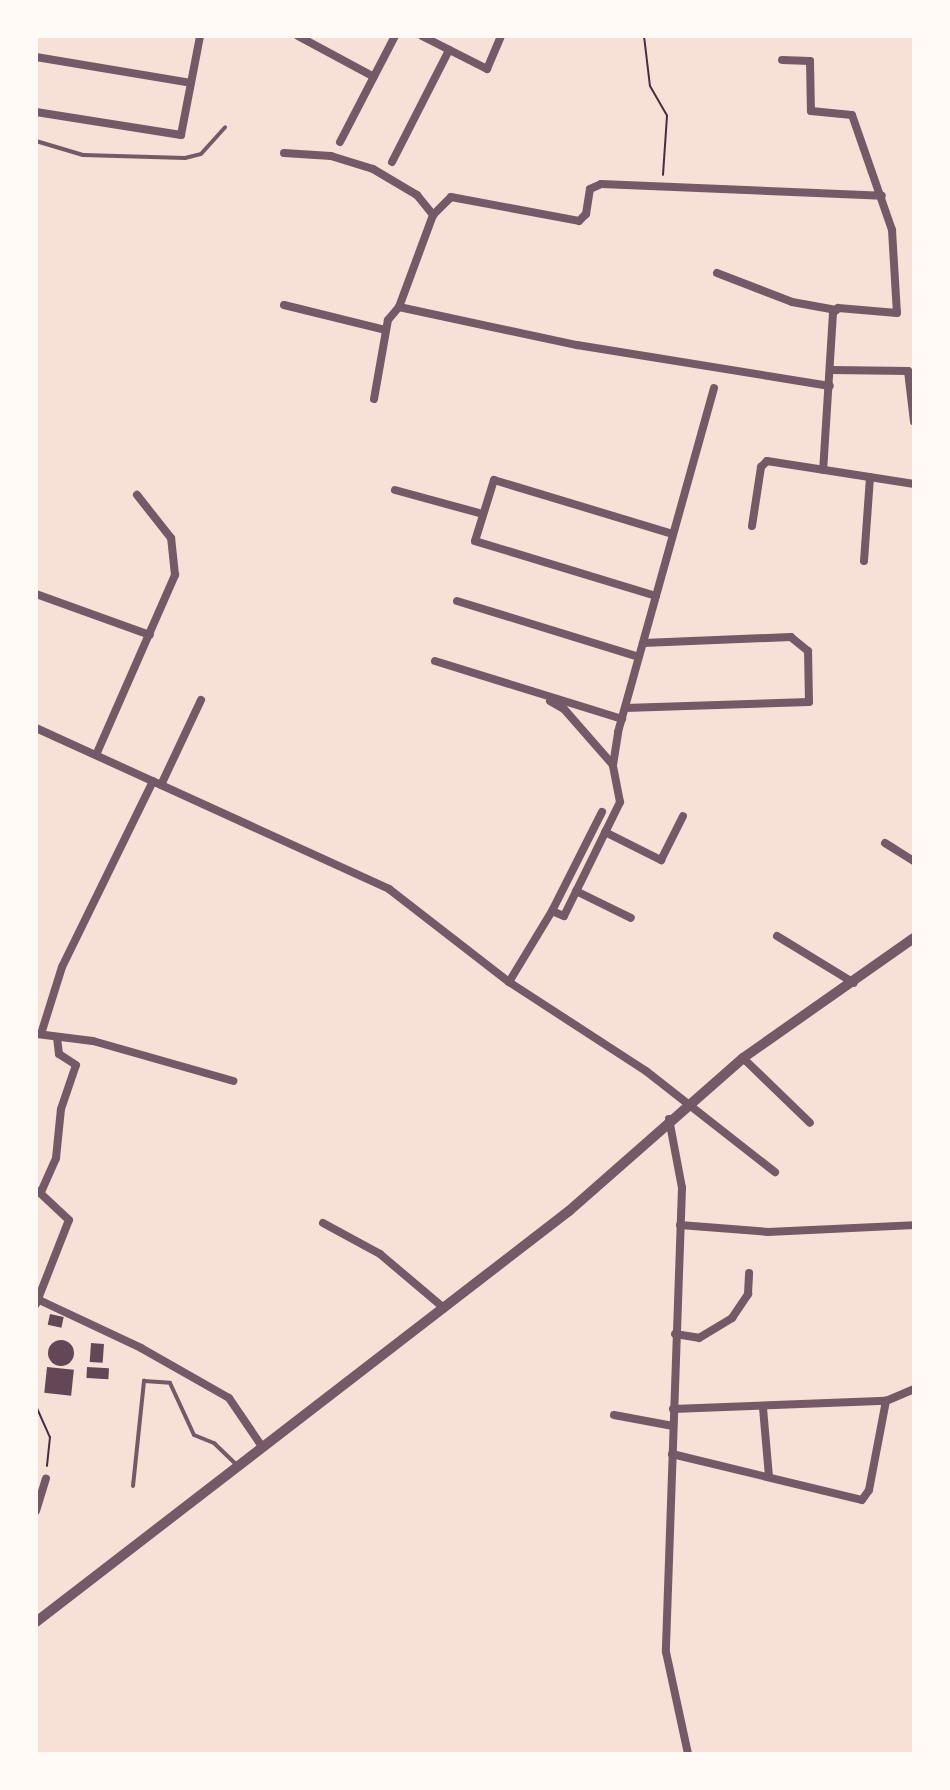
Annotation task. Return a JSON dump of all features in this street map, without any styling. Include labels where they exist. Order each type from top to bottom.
[{"type":"street","points":[[36,112],[181,135],[200,36]]},
{"type":"street","points":[[298,36],[374,77]]},
{"type":"street","points":[[340,142],[395,36]]},
{"type":"street","points":[[422,36],[487,69],[501,36]]},
{"type":"street","points":[[392,162],[449,50]]},
{"type":"street","points":[[36,57],[191,83]]},
{"type":"street","points":[[717,273],[792,302],[836,310],[897,313],[892,230],[850,113],[811,111],[810,61],[782,60]]},
{"type":"street","points":[[284,153],[331,156],[373,169],[417,195],[433,215]]},
{"type":"street","points":[[374,399],[386,330],[399,307],[433,215],[456,197],[579,221],[596,185],[882,196]]},
{"type":"street","points":[[284,305],[386,330]]},
{"type":"street","points":[[399,307],[577,345],[830,386]]},
{"type":"street","points":[[823,470],[836,310]]},
{"type":"street","points":[[832,370],[908,371],[914,422]]},
{"type":"street","points":[[552,911],[564,916],[620,802],[613,765],[622,719],[714,388]]},
{"type":"street","points":[[752,526],[763,463],[914,484]]},
{"type":"street","points":[[864,561],[870,477]]},
{"type":"street","points":[[656,596],[475,541],[494,480],[673,534]]},
{"type":"street","points":[[395,490],[483,514]]},
{"type":"street","points":[[96,755],[175,575],[171,538],[137,495]]},
{"type":"street","points":[[36,594],[150,635]]},
{"type":"street","points":[[457,601],[639,657]]},
{"type":"street","points":[[625,708],[809,702],[808,651],[791,637],[643,643]]},
{"type":"street","points":[[435,661],[622,719]]},
{"type":"street","points":[[535,692],[564,709],[613,765]]},
{"type":"street","points":[[201,700],[62,967],[38,1034],[93,1041],[233,1081]]},
{"type":"street","points":[[36,728],[389,889],[509,982],[583,1026],[775,1172]]},
{"type":"street","points":[[509,982],[552,911],[602,812]]},
{"type":"street","points":[[605,832],[661,860],[683,816]]},
{"type":"street","points":[[885,843],[914,861]]},
{"type":"street","points":[[576,891],[631,918]]},
{"type":"street","points":[[777,936],[855,983]]},
{"type":"street","points":[[36,1622],[569,1211],[669,1119],[743,1058],[855,983],[914,938]]},
{"type":"street","points":[[57,1037],[59,1054],[76,1062],[61,1109],[56,1158],[38,1191],[69,1220],[36,1302],[229,1398],[263,1448]]},
{"type":"street","points":[[743,1058],[810,1123]]},
{"type":"street","points":[[669,1119],[679,1167],[680,1225],[666,1652],[688,1754]]},
{"type":"street","points":[[323,1223],[380,1254],[444,1308]]},
{"type":"street","points":[[680,1225],[768,1232],[914,1225]]},
{"type":"street","points":[[675,1334],[699,1338],[732,1318],[748,1294],[749,1273]]},
{"type":"street","points":[[673,1409],[886,1401],[914,1389]]},
{"type":"street","points":[[672,1454],[866,1497],[886,1401]]},
{"type":"street","points":[[763,1408],[769,1477]]},
{"type":"street","points":[[614,1415],[673,1426]]},
{"type":"street","points":[[36,1511],[46,1478]]},
{"type":"lane","points":[[36,141],[83,155],[185,158],[201,154],[225,127]]},
{"type":"lane","points":[[133,1486],[144,1381],[170,1383],[194,1435],[214,1443],[239,1466]]},
{"type":"path","points":[[644,36],[650,86],[667,116],[662,188]]},
{"type":"path","points":[[36,1406],[50,1437],[46,1478]]},
{"type":"building","points":[[50,1314],[64,1317],[61,1328],[48,1325]]},
{"type":"building","points":[[61,1340],[71,1343],[74,1353],[71,1363],[61,1366],[51,1363],[48,1353],[51,1343]]},
{"type":"building","points":[[91,1343],[104,1344],[103,1363],[90,1362]]},
{"type":"building","points":[[47,1367],[74,1370],[71,1396],[44,1393]]},
{"type":"building","points":[[87,1367],[109,1368],[108,1379],[86,1378]]}]
